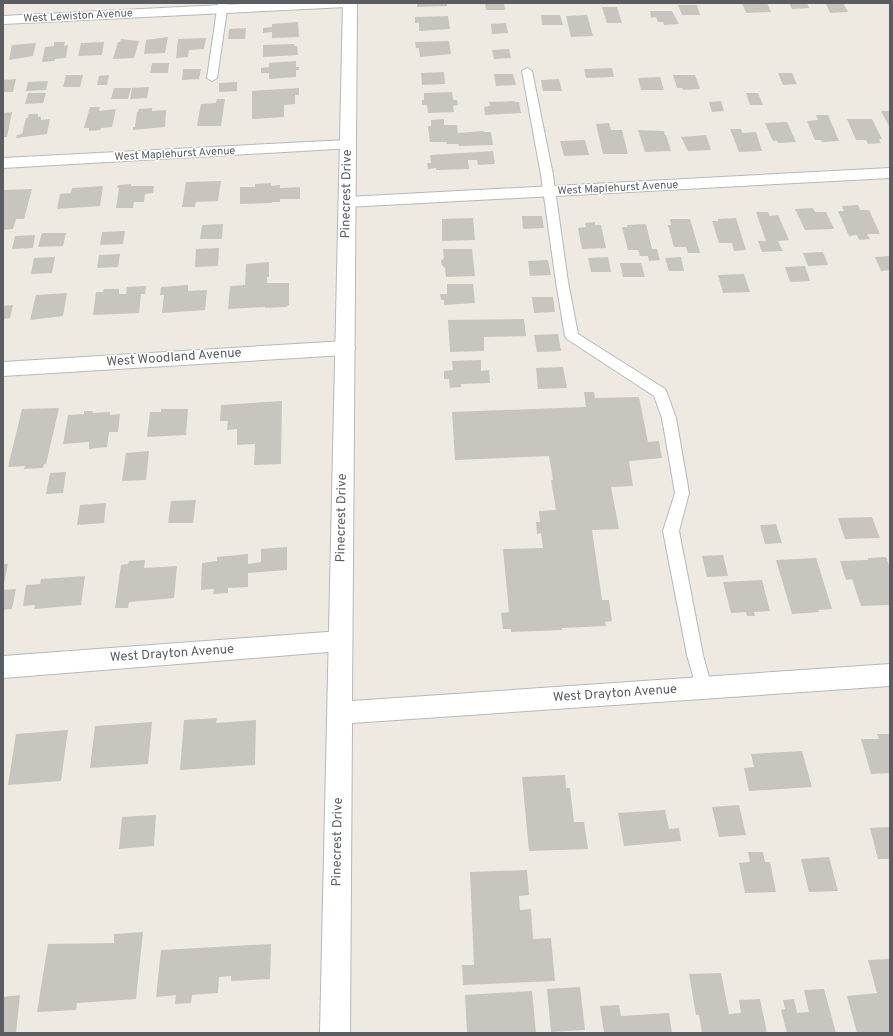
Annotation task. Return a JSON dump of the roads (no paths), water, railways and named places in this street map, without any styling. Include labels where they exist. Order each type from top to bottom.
[{"type":"street","name":"West Lewiston Avenue","points":[[3,20],[222,6],[346,3]]},
{"type":"street","name":"Pinecrest Drive","points":[[335,1033],[350,3]]},
{"type":"street","name":"West Maplehurst Avenue","points":[[3,163],[348,146]]},
{"type":"street","name":"West Maplehurst Avenue","points":[[347,202],[890,174]]},
{"type":"street","name":"West Woodland Avenue","points":[[3,369],[345,348]]},
{"type":"street","name":"West Drayton Avenue","points":[[3,667],[340,641]]},
{"type":"street","name":"West Drayton Avenue","points":[[339,713],[890,675]]},
{"type":"lane","points":[[212,78],[222,6]]},
{"type":"lane","points":[[526,70],[550,191],[562,282],[572,336],[660,393],[669,418],[682,493],[671,531],[695,655],[704,688]]}]
